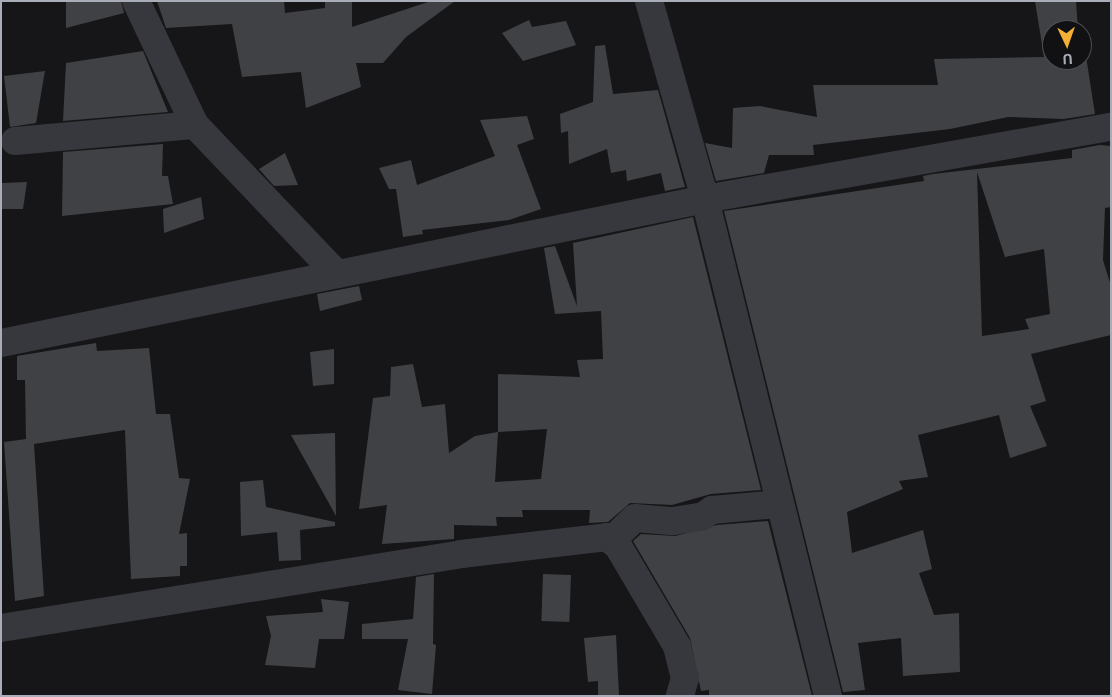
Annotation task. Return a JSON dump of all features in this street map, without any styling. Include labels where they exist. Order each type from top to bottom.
[{"type":"street","points":[[136,1],[195,125],[337,274]]},
{"type":"street","points":[[649,1],[705,199],[778,504],[828,696]]},
{"type":"street","points":[[15,141],[195,125]]},
{"type":"street","points":[[1,343],[705,199],[1111,127]]},
{"type":"street","points":[[613,540],[635,518],[673,521],[703,516],[712,510],[778,504]]},
{"type":"street","points":[[1,628],[461,554],[596,537],[613,540],[677,646],[685,678],[680,696]]},
{"type":"building","points":[[66,1],[121,1],[124,13],[66,28]]},
{"type":"building","points":[[157,1],[284,1],[285,13],[325,8],[325,1],[352,1],[352,27],[431,1],[455,1],[406,37],[383,63],[356,63],[361,87],[306,108],[301,72],[242,77],[232,24],[166,28]]},
{"type":"building","points":[[1035,1],[1076,1],[1077,20],[1042,20],[1042,45]]},
{"type":"building","points":[[529,20],[532,27],[566,21],[576,45],[523,61],[502,33]]},
{"type":"building","points":[[605,45],[613,94],[658,90],[685,187],[665,191],[661,173],[627,181],[626,170],[611,173],[607,149],[569,164],[568,131],[561,133],[560,114],[593,102],[595,46]]},
{"type":"building","points":[[143,51],[168,112],[63,121],[66,63]]},
{"type":"building","points":[[1042,57],[1042,70],[1088,70],[1095,114],[1064,119],[1008,117],[950,129],[813,145],[814,155],[769,155],[764,173],[716,181],[705,143],[732,148],[733,108],[760,106],[817,117],[813,85],[938,85],[934,59]]},
{"type":"building","points":[[45,71],[36,123],[10,127],[4,76]]},
{"type":"building","points":[[527,116],[534,139],[517,145],[541,209],[509,220],[422,230],[423,234],[403,237],[396,189],[389,189],[379,168],[411,160],[417,185],[495,156],[480,120]]},
{"type":"building","points":[[163,144],[162,176],[168,176],[173,204],[62,216],[63,152]]},
{"type":"building","points":[[1100,145],[1111,146],[1111,207],[1105,208],[1103,260],[1111,286],[1111,335],[1031,354],[1046,401],[1030,406],[1047,446],[1010,458],[999,415],[918,435],[928,477],[899,481],[903,489],[847,512],[852,553],[923,530],[932,569],[919,573],[934,615],[959,613],[960,672],[903,676],[901,638],[858,643],[865,690],[843,692],[724,211],[924,181],[923,176],[933,174],[1072,158],[1072,150]],"holes":[[[977,172],[1005,257],[1044,249],[1050,314],[1025,319],[1029,329],[982,336]]]},
{"type":"building","points":[[285,153],[298,185],[274,186],[259,169]]},
{"type":"building","points":[[27,182],[23,209],[1,209],[1,183]]},
{"type":"building","points":[[201,197],[204,219],[164,233],[163,209]]},
{"type":"building","points":[[693,217],[761,490],[711,494],[672,505],[630,503],[608,522],[589,523],[590,510],[522,510],[523,517],[496,517],[497,526],[454,525],[454,539],[382,544],[387,505],[359,509],[373,398],[390,396],[391,367],[413,364],[422,407],[445,404],[449,453],[475,436],[498,432],[498,374],[580,377],[577,360],[603,359],[601,311],[555,314],[544,248],[555,246],[577,306],[573,243]],"holes":[[[547,429],[541,479],[495,482],[498,432]]]},
{"type":"building","points":[[359,286],[362,300],[320,311],[317,294]]},
{"type":"building","points":[[96,343],[97,351],[149,348],[156,414],[170,414],[179,478],[190,479],[179,534],[187,533],[187,566],[180,566],[180,576],[131,579],[125,430],[34,444],[44,596],[15,601],[4,442],[26,439],[25,380],[17,380],[17,356]]},
{"type":"building","points":[[334,349],[334,384],[313,386],[310,352]]},
{"type":"building","points":[[335,433],[336,516],[291,435]]},
{"type":"building","points":[[263,480],[266,507],[335,522],[335,526],[300,530],[301,560],[279,561],[277,532],[241,536],[240,482]]},
{"type":"building","points":[[768,521],[812,696],[709,696],[709,690],[701,691],[690,638],[633,541],[641,534],[675,536],[717,525]]},
{"type":"building","points":[[434,574],[433,644],[436,645],[432,694],[398,690],[408,639],[362,639],[362,624],[413,619],[416,577]]},
{"type":"building","points":[[543,574],[571,575],[569,622],[541,621]]},
{"type":"building","points":[[321,599],[349,602],[344,639],[319,639],[315,668],[265,665],[271,636],[266,616],[323,612]]},
{"type":"building","points":[[616,635],[619,696],[598,696],[598,681],[588,682],[584,638]]}]
